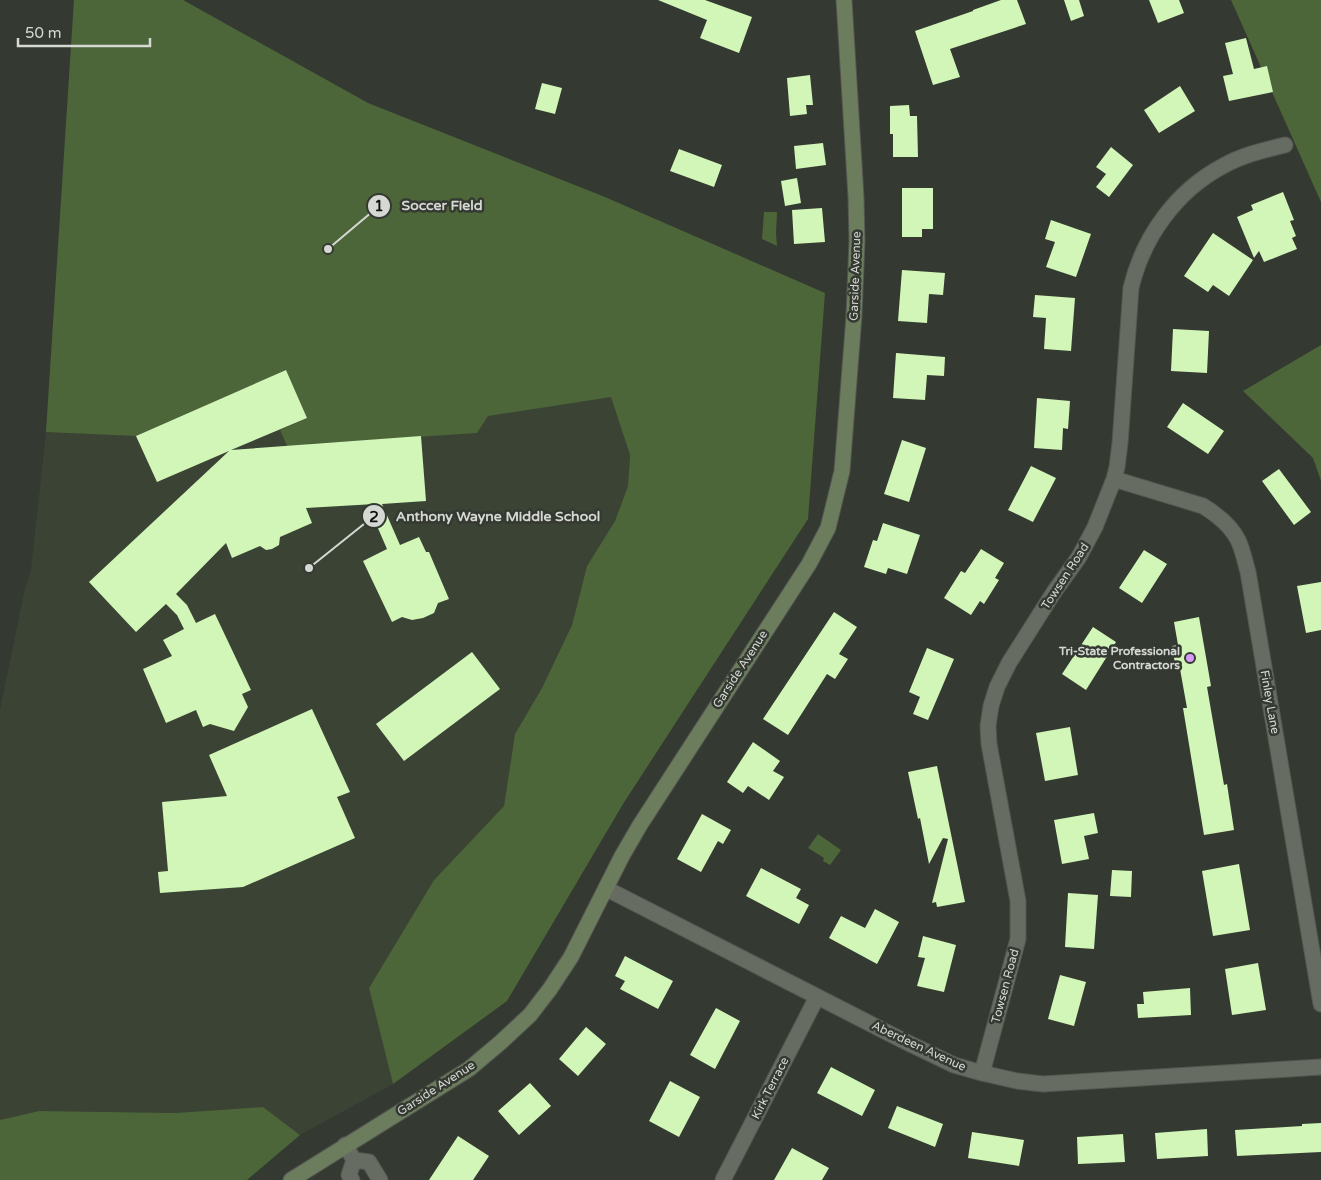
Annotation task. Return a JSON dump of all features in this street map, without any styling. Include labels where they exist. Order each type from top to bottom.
[{"type":"street","name":"Garside Avenue","points":[[291,1180],[469,1069],[530,1015],[571,957],[622,856],[640,825],[808,564],[828,528],[837,498],[842,471],[854,316],[857,242],[844,0]]},
{"type":"street","name":"Towsen Road","points":[[982,1073],[1018,939],[1018,900],[989,744],[988,726],[991,706],[997,687],[1009,662],[1079,557],[1095,527],[1114,479],[1118,467],[1131,288],[1136,269],[1158,223],[1172,206],[1205,176],[1223,165],[1244,156],[1285,145]]},
{"type":"street","name":"Finley Lane","points":[[1114,479],[1203,506],[1215,514],[1238,540],[1248,572],[1321,1004]]},
{"type":"street","name":"Aberdeen Avenue","points":[[607,889],[946,1061],[982,1073],[1017,1081],[1043,1084],[1321,1067]]},
{"type":"street","name":"Kirk Terrace","points":[[723,1180],[817,997]]},
{"type":"street","points":[[345,1145],[354,1160],[349,1175],[352,1180]]},
{"type":"street","points":[[354,1160],[369,1162],[380,1180]]},
{"type":"shaded area","points":[[74,0],[183,0],[368,103],[611,396],[630,455],[628,486],[615,521],[587,566],[572,625],[542,688],[515,734],[504,806],[434,880],[369,988],[393,1084],[300,1135],[263,1107],[175,1113],[39,1111],[0,1120],[0,710],[25,588],[31,570],[46,432]]},
{"type":"green space","points":[[74,0],[183,0],[368,103],[605,197],[825,293],[808,519],[623,804],[507,1001],[393,1084],[369,988],[434,880],[504,806],[515,734],[542,688],[572,625],[587,566],[615,521],[628,486],[630,455],[611,397],[488,416],[477,433],[308,444],[290,452],[280,430],[307,418],[286,370],[136,436],[46,432]]},
{"type":"green space","points":[[1231,0],[1321,0],[1321,202]]},
{"type":"green space","points":[[764,212],[777,212],[777,246],[762,239]]},
{"type":"green space","points":[[1321,345],[1321,481],[1313,458],[1243,391]]},
{"type":"green space","points":[[818,834],[841,850],[830,865],[823,861],[824,858],[808,848]]},
{"type":"green space","points":[[263,1107],[300,1135],[247,1180],[0,1180],[0,1120],[39,1111],[175,1113]]},
{"type":"building","points":[[658,0],[705,0],[752,17],[739,53],[700,38],[707,20]]},
{"type":"building","points":[[1001,0],[1017,0],[1026,24],[950,49],[960,77],[933,85],[915,31]]},
{"type":"building","points":[[1064,0],[1079,0],[1084,16],[1071,21]]},
{"type":"building","points":[[1149,0],[1179,0],[1184,13],[1158,23]]},
{"type":"building","points":[[1246,38],[1254,69],[1267,66],[1273,92],[1229,101],[1223,76],[1233,74],[1225,43]]},
{"type":"building","points":[[810,75],[813,105],[806,105],[807,114],[790,116],[787,78]]},
{"type":"building","points":[[542,83],[562,88],[555,114],[535,109]]},
{"type":"building","points":[[1180,86],[1195,111],[1159,133],[1144,110]]},
{"type":"building","points":[[909,105],[910,116],[917,116],[918,157],[893,157],[893,134],[890,134],[890,106]]},
{"type":"building","points":[[823,143],[826,165],[796,169],[794,146]]},
{"type":"building","points":[[1111,147],[1133,165],[1109,197],[1096,187],[1106,174],[1096,167]]},
{"type":"building","points":[[679,149],[722,165],[714,187],[670,171]]},
{"type":"building","points":[[797,178],[801,203],[785,206],[781,181]]},
{"type":"building","points":[[902,188],[933,188],[933,229],[922,229],[922,237],[902,237]]},
{"type":"building","points":[[1283,192],[1294,220],[1290,221],[1296,236],[1292,238],[1297,249],[1264,262],[1259,251],[1254,258],[1237,217],[1253,210],[1251,205]]},
{"type":"building","points":[[822,208],[825,242],[794,244],[792,210]]},
{"type":"building","points":[[1051,220],[1091,234],[1076,277],[1046,267],[1055,242],[1045,239]]},
{"type":"building","points":[[1213,233],[1253,260],[1229,296],[1213,285],[1208,292],[1184,276]]},
{"type":"building","points":[[902,270],[945,273],[943,295],[929,294],[927,323],[898,321]]},
{"type":"building","points":[[1035,295],[1075,298],[1071,351],[1044,349],[1046,318],[1033,317]]},
{"type":"building","points":[[1173,329],[1209,331],[1207,373],[1171,371]]},
{"type":"building","points":[[896,353],[945,357],[944,376],[927,375],[925,400],[893,398]]},
{"type":"building","points":[[286,370],[307,418],[231,450],[421,436],[426,501],[382,504],[400,545],[419,537],[426,552],[429,552],[449,599],[438,603],[434,613],[423,618],[412,620],[402,617],[392,622],[363,561],[387,549],[377,526],[375,504],[306,508],[312,523],[280,537],[279,545],[272,549],[266,550],[260,546],[232,558],[226,543],[176,594],[187,605],[196,623],[215,614],[251,690],[242,694],[248,707],[234,731],[210,724],[203,727],[196,710],[166,723],[143,669],[172,656],[163,640],[184,629],[177,615],[166,604],[136,632],[89,582],[229,451],[157,482],[136,436]]},
{"type":"building","points":[[1037,398],[1070,401],[1068,429],[1063,428],[1062,450],[1034,448]]},
{"type":"building","points":[[1183,403],[1224,431],[1208,454],[1167,427]]},
{"type":"building","points":[[902,440],[926,448],[909,502],[884,494]]},
{"type":"building","points":[[1031,466],[1056,478],[1033,522],[1008,510]]},
{"type":"building","points":[[1279,469],[1311,512],[1294,525],[1262,481]]},
{"type":"building","points":[[883,523],[920,535],[907,574],[888,568],[886,574],[864,567],[873,540],[877,541]]},
{"type":"building","points":[[981,549],[1004,563],[995,578],[999,580],[984,604],[980,601],[971,615],[944,598],[961,571],[965,573]]},
{"type":"building","points":[[1144,550],[1167,564],[1142,603],[1119,588]]},
{"type":"building","points":[[1321,582],[1321,630],[1306,633],[1297,586]]},
{"type":"building","points":[[834,612],[857,627],[839,654],[848,659],[835,679],[827,674],[788,735],[763,719]]},
{"type":"building","points":[[1199,617],[1211,686],[1207,687],[1224,785],[1227,784],[1234,830],[1204,835],[1183,708],[1187,708],[1180,669],[1176,670],[1172,646],[1178,645],[1174,622]]},
{"type":"building","points":[[1093,627],[1116,642],[1086,690],[1062,674]]},
{"type":"building","points":[[927,648],[954,659],[928,720],[913,714],[920,697],[909,692]]},
{"type":"building","points":[[472,652],[500,689],[404,761],[376,724]]},
{"type":"building","points":[[312,709],[350,792],[337,797],[355,838],[243,887],[160,893],[158,872],[168,871],[162,802],[227,796],[209,755]]},
{"type":"building","points":[[1070,727],[1078,775],[1045,781],[1036,733]]},
{"type":"building","points":[[753,742],[780,761],[773,771],[784,777],[769,800],[748,786],[743,793],[727,782]]},
{"type":"building","points":[[937,766],[965,902],[937,907],[936,902],[932,903],[948,839],[943,838],[929,864],[908,772]]},
{"type":"building","points":[[1094,813],[1098,833],[1084,836],[1089,859],[1062,864],[1054,820]]},
{"type":"building","points":[[702,814],[731,830],[723,844],[718,841],[701,872],[677,859]]},
{"type":"building","points":[[1239,864],[1250,930],[1213,936],[1202,871]]},
{"type":"building","points":[[761,868],[801,889],[796,898],[809,905],[799,924],[746,896]]},
{"type":"building","points":[[1112,870],[1132,871],[1131,897],[1110,896]]},
{"type":"building","points":[[1068,893],[1098,895],[1094,949],[1065,947]]},
{"type":"building","points":[[875,909],[899,922],[877,964],[829,938],[841,916],[865,928]]},
{"type":"building","points":[[923,936],[956,945],[944,992],[917,986],[925,958],[918,957]]},
{"type":"building","points":[[625,956],[673,981],[658,1009],[620,989],[625,981],[615,976]]},
{"type":"building","points":[[1258,963],[1266,1010],[1232,1015],[1225,969]]},
{"type":"building","points":[[1060,975],[1086,982],[1074,1026],[1048,1019]]},
{"type":"building","points":[[1190,988],[1191,1015],[1138,1018],[1137,1004],[1144,1004],[1143,992]]},
{"type":"building","points":[[716,1008],[740,1021],[715,1069],[690,1055]]},
{"type":"building","points":[[586,1027],[606,1044],[578,1076],[559,1059]]},
{"type":"building","points":[[831,1067],[875,1090],[862,1116],[817,1093]]},
{"type":"building","points":[[670,1081],[700,1097],[679,1137],[649,1121]]},
{"type":"building","points":[[530,1083],[551,1106],[519,1135],[498,1111]]},
{"type":"building","points":[[897,1106],[943,1124],[935,1147],[888,1128]]},
{"type":"building","points":[[1321,1123],[1321,1152],[1237,1156],[1235,1130]]},
{"type":"building","points":[[1207,1129],[1208,1156],[1157,1159],[1155,1133]]},
{"type":"building","points":[[972,1132],[1024,1140],[1019,1166],[968,1158]]},
{"type":"building","points":[[1123,1134],[1125,1162],[1078,1164],[1077,1137]]},
{"type":"building","points":[[458,1136],[489,1156],[473,1180],[429,1180]]},
{"type":"building","points":[[792,1148],[829,1168],[822,1180],[774,1180]]},
{"type":"place","name":"Soccer Field","points":[[328,249]]},
{"type":"place","name":"Anthony Wayne Middle School","points":[[309,568]]},
{"type":"place","name":"Tri-State Professional Contractors","points":[[1190,658]]}]
